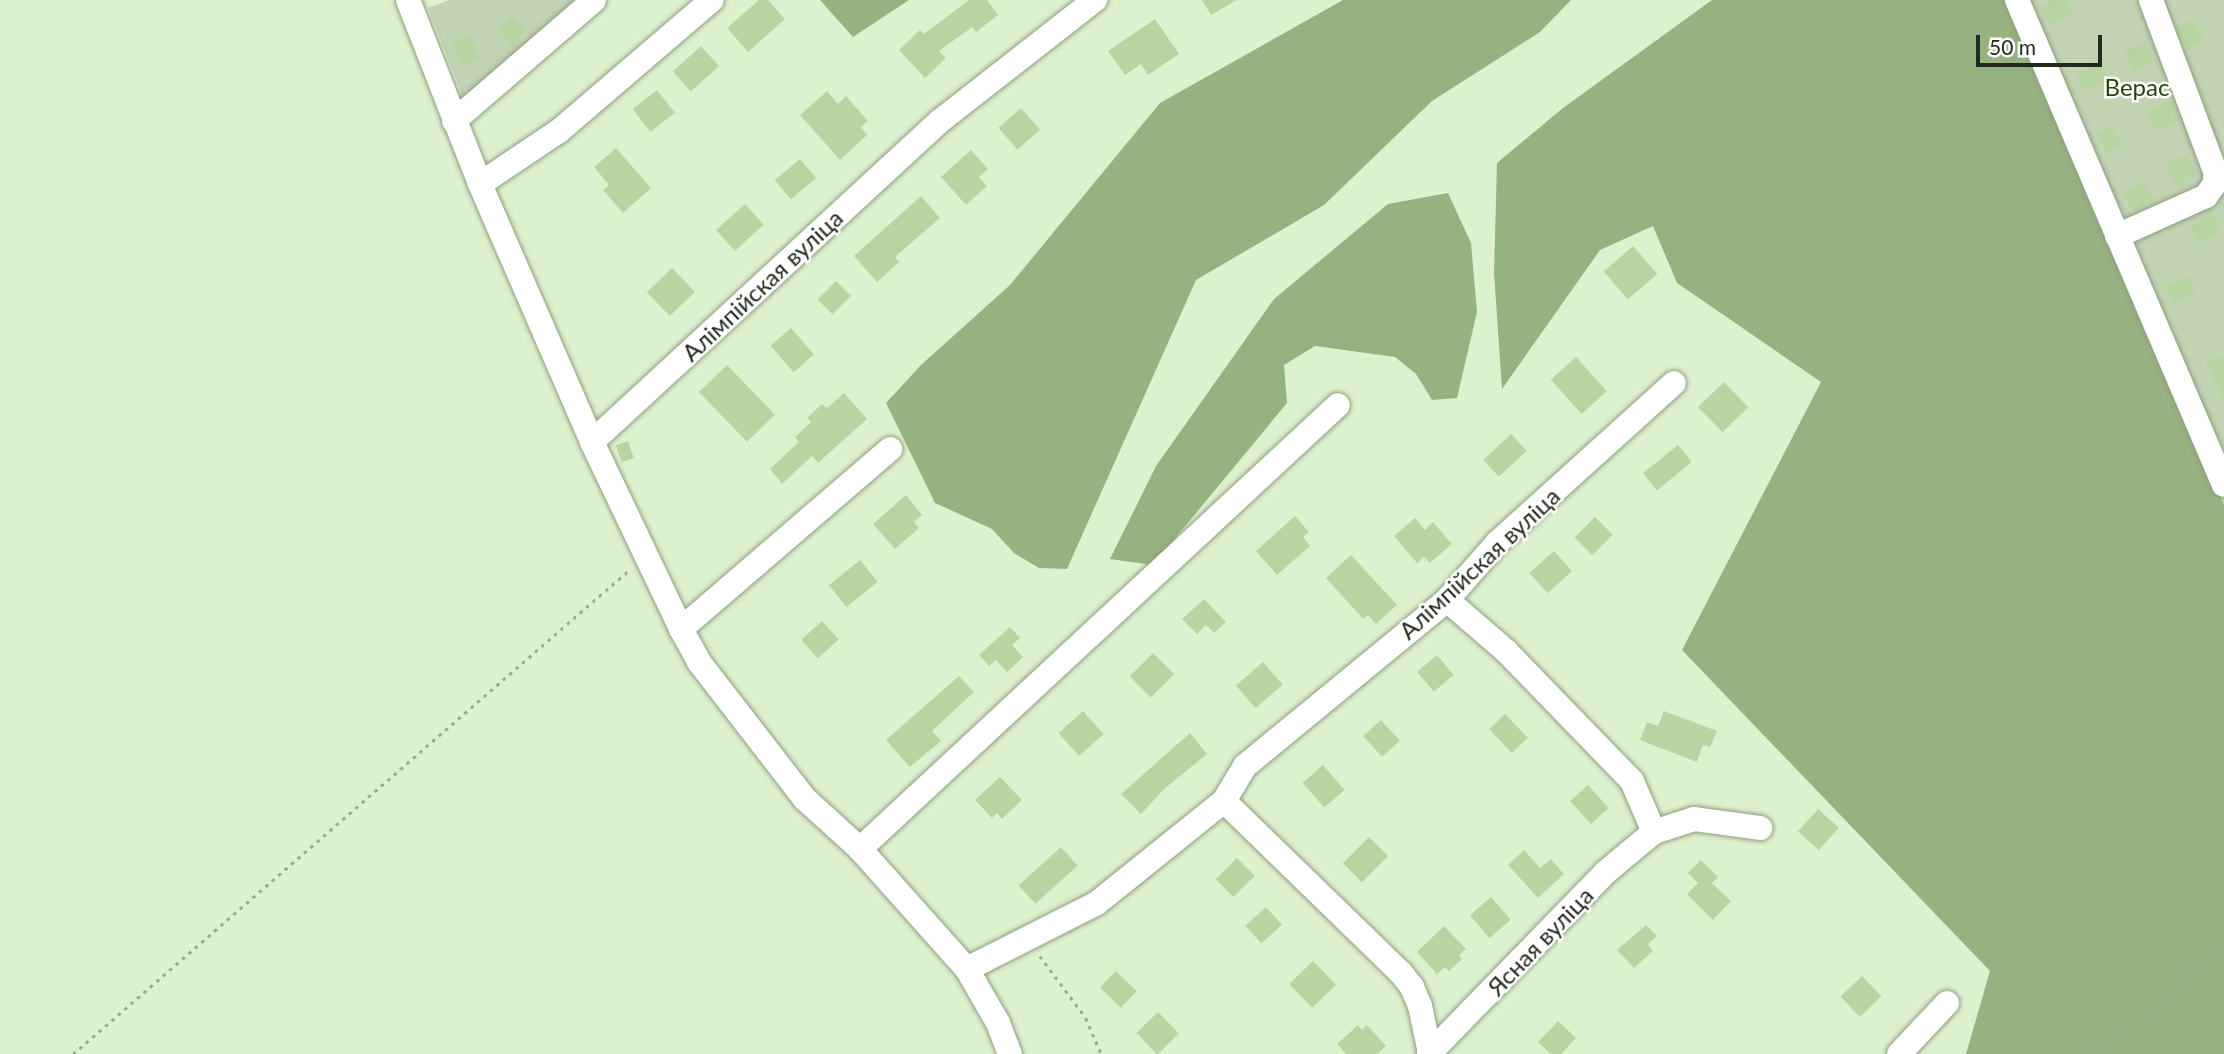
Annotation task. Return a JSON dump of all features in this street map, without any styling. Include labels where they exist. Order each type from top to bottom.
[{"type":"street","points":[[408,0],[480,184],[592,442],[644,556],[699,662],[805,799],[860,849],[967,969],[998,1023],[1010,1054]]},
{"type":"street","points":[[454,121],[594,0]]},
{"type":"street","points":[[480,184],[559,131],[712,0]]},
{"type":"street","name":"Алімпійская вуліца","points":[[592,442],[940,121],[1095,0]]},
{"type":"street","points":[[2017,0],[2224,485]]},
{"type":"street","points":[[2118,236],[2206,196],[2214,185],[2216,174],[2151,0]]},
{"type":"street","name":"Алімпійская вуліца","points":[[967,969],[1097,903],[1224,801],[1245,766],[1447,600],[1498,542],[1674,383]]},
{"type":"street","points":[[860,849],[1338,405]]},
{"type":"street","points":[[681,629],[890,449]]},
{"type":"street","points":[[1447,600],[1506,651],[1632,780],[1654,832],[1694,819],[1760,828]]},
{"type":"street","points":[[1224,801],[1406,980],[1420,1006],[1429,1054]]},
{"type":"street","name":"Ясная вуліца","points":[[1429,1054],[1606,872],[1654,832]]},
{"type":"street","points":[[1899,1054],[1947,1003]]},
{"type":"path","points":[[72,1054],[644,556]]},
{"type":"path","points":[[1016,944],[1040,956],[1056,974],[1086,1018],[1101,1054]]},
{"type":"path","points":[[2080,1054],[2086,1048],[2151,1016],[2191,967],[2224,953]]},
{"type":"green space","points":[[450,0],[581,0],[463,97],[428,8]]},
{"type":"green space","points":[[820,0],[909,0],[853,37]]},
{"type":"green space","points":[[1343,0],[1571,0],[1540,32],[1432,101],[1324,205],[1196,280],[1067,569],[1039,568],[1014,553],[992,529],[935,503],[886,403],[921,365],[1010,285],[1160,103]]},
{"type":"green space","points":[[1712,0],[2004,0],[2224,505],[2224,1054],[1966,1054],[1990,971],[1682,650],[1821,382],[1677,283],[1653,226],[1600,250],[1502,389],[1494,273],[1497,163],[1563,108]]},
{"type":"green space","name":"Верас","points":[[2004,0],[2224,0],[2224,505],[2108,240]]},
{"type":"green space","points":[[1448,193],[1471,243],[1477,312],[1457,398],[1432,400],[1416,374],[1395,357],[1315,346],[1284,365],[1287,403],[1153,565],[1110,559],[1156,466],[1274,299],[1388,204]]},
{"type":"building","points":[[759,0],[768,0],[785,19],[748,52],[727,28]]},
{"type":"building","points":[[969,0],[987,0],[998,15],[976,32],[972,27],[939,51],[946,58],[925,78],[899,50],[920,30],[924,34]]},
{"type":"building","points":[[1202,0],[1237,0],[1211,15]]},
{"type":"building","points":[[2053,0],[2066,0],[2074,13],[2052,26],[2041,7]]},
{"type":"building","points":[[512,16],[527,31],[512,46],[497,31]]},
{"type":"building","points":[[1155,19],[1179,54],[1148,75],[1141,64],[1125,75],[1108,51]]},
{"type":"building","points":[[2193,19],[2204,41],[2188,49],[2177,27]]},
{"type":"building","points":[[471,34],[480,58],[462,65],[452,41]]},
{"type":"building","points":[[2145,41],[2156,60],[2134,73],[2123,54]]},
{"type":"building","points":[[701,46],[719,66],[691,91],[673,71]]},
{"type":"building","points":[[2097,61],[2108,79],[2086,92],[2076,74]]},
{"type":"building","points":[[657,90],[675,113],[650,132],[633,109]]},
{"type":"building","points":[[827,91],[838,104],[846,96],[868,121],[861,127],[867,135],[840,160],[800,115]]},
{"type":"building","points":[[2169,100],[2180,119],[2157,132],[2146,113]]},
{"type":"building","points":[[1021,108],[1040,130],[1017,150],[998,128]]},
{"type":"building","points":[[2111,126],[2122,144],[2107,153],[2096,135]]},
{"type":"building","points":[[616,148],[651,188],[623,213],[603,190],[609,185],[594,167]]},
{"type":"building","points":[[971,150],[988,169],[979,177],[987,186],[966,205],[941,177]]},
{"type":"building","points":[[2186,154],[2197,173],[2175,186],[2164,166]]},
{"type":"building","points":[[800,159],[816,178],[791,199],[775,180]]},
{"type":"building","points":[[2143,181],[2155,199],[2135,213],[2123,194]]},
{"type":"building","points":[[921,196],[940,218],[895,257],[899,262],[877,282],[854,256]]},
{"type":"building","points":[[745,204],[764,225],[735,251],[716,230]]},
{"type":"building","points":[[2212,216],[2221,233],[2199,245],[2190,228]]},
{"type":"building","points":[[1633,246],[1657,274],[1628,300],[1604,272]]},
{"type":"building","points":[[672,268],[695,292],[670,316],[647,292]]},
{"type":"building","points":[[2188,275],[2196,292],[2173,303],[2165,286]]},
{"type":"building","points":[[836,281],[851,296],[832,314],[818,299]]},
{"type":"building","points":[[791,328],[814,354],[794,372],[771,346]]},
{"type":"building","points":[[2224,355],[2224,400],[2206,364]]},
{"type":"building","points":[[1576,357],[1607,391],[1582,414],[1551,380]]},
{"type":"building","points":[[727,365],[775,415],[747,442],[699,392]]},
{"type":"building","points":[[1724,382],[1748,407],[1722,432],[1698,407]]},
{"type":"building","points":[[844,393],[867,419],[818,463],[812,456],[782,484],[770,469],[799,442],[795,437],[811,422],[807,418],[822,404],[827,408]]},
{"type":"building","points":[[1511,434],[1527,451],[1499,477],[1483,460]]},
{"type":"building","points":[[628,441],[634,458],[622,462],[616,445]]},
{"type":"building","points":[[1678,445],[1692,462],[1657,490],[1643,473]]},
{"type":"building","points":[[906,495],[922,515],[914,522],[919,528],[895,549],[873,524]]},
{"type":"building","points":[[1295,516],[1309,532],[1303,537],[1310,546],[1277,575],[1256,551]]},
{"type":"building","points":[[1595,517],[1613,535],[1592,555],[1574,538]]},
{"type":"building","points":[[1415,518],[1425,530],[1433,522],[1452,544],[1430,563],[1424,557],[1417,563],[1394,536]]},
{"type":"building","points":[[1554,551],[1572,571],[1548,593],[1529,573]]},
{"type":"building","points":[[1351,555],[1397,605],[1376,624],[1368,615],[1363,619],[1326,578]]},
{"type":"building","points":[[860,560],[878,582],[847,607],[829,585]]},
{"type":"building","points":[[1204,599],[1226,622],[1214,633],[1206,625],[1197,634],[1182,619]]},
{"type":"building","points":[[822,621],[839,640],[818,658],[801,640]]},
{"type":"building","points":[[1010,627],[1020,638],[1012,645],[1023,657],[1007,672],[996,660],[989,666],[979,655]]},
{"type":"building","points":[[1153,653],[1174,674],[1151,698],[1130,676]]},
{"type":"building","points":[[1437,655],[1454,675],[1434,692],[1417,672]]},
{"type":"building","points":[[1263,662],[1283,685],[1256,708],[1236,686]]},
{"type":"building","points":[[959,676],[974,692],[932,731],[941,741],[910,767],[886,740]]},
{"type":"building","points":[[1083,711],[1104,734],[1079,756],[1058,733]]},
{"type":"building","points":[[1664,711],[1717,731],[1710,747],[1703,745],[1697,762],[1640,740],[1647,722],[1658,726]]},
{"type":"building","points":[[1505,714],[1528,738],[1512,753],[1489,729]]},
{"type":"building","points":[[1381,720],[1400,741],[1382,757],[1363,736]]},
{"type":"building","points":[[1190,733],[1207,754],[1163,790],[1141,814],[1121,794]]},
{"type":"building","points":[[1323,765],[1345,790],[1324,808],[1303,783]]},
{"type":"building","points":[[1000,777],[1022,800],[1002,819],[997,813],[992,818],[975,800]]},
{"type":"building","points":[[1588,785],[1609,808],[1591,824],[1570,801]]},
{"type":"building","points":[[1818,809],[1839,828],[1819,850],[1798,831]]},
{"type":"building","points":[[1369,837],[1388,856],[1362,882],[1343,863]]},
{"type":"building","points":[[1061,847],[1078,866],[1035,904],[1019,885]]},
{"type":"building","points":[[1524,850],[1540,868],[1551,859],[1564,874],[1538,898],[1508,865]]},
{"type":"building","points":[[1237,858],[1255,876],[1233,897],[1216,879]]},
{"type":"building","points":[[1701,860],[1718,877],[1712,883],[1731,901],[1713,920],[1687,894],[1698,883],[1688,873]]},
{"type":"building","points":[[1491,897],[1511,920],[1490,938],[1470,915]]},
{"type":"building","points":[[1266,907],[1282,925],[1261,944],[1245,926]]},
{"type":"building","points":[[1646,925],[1657,936],[1648,944],[1653,951],[1634,968],[1617,950]]},
{"type":"building","points":[[1444,926],[1466,949],[1459,955],[1462,959],[1449,971],[1445,967],[1437,974],[1417,952]]},
{"type":"building","points":[[1313,961],[1336,985],[1312,1008],[1289,984]]},
{"type":"building","points":[[1116,971],[1137,991],[1121,1008],[1100,988]]},
{"type":"building","points":[[1862,976],[1881,996],[1860,1017],[1840,997]]},
{"type":"building","points":[[1158,1012],[1179,1034],[1157,1054],[1136,1033]]},
{"type":"building","points":[[1558,1021],[1576,1038],[1561,1054],[1551,1054],[1538,1042]]},
{"type":"building","points":[[1358,1025],[1362,1030],[1367,1025],[1386,1046],[1377,1054],[1346,1054],[1337,1044]]}]
